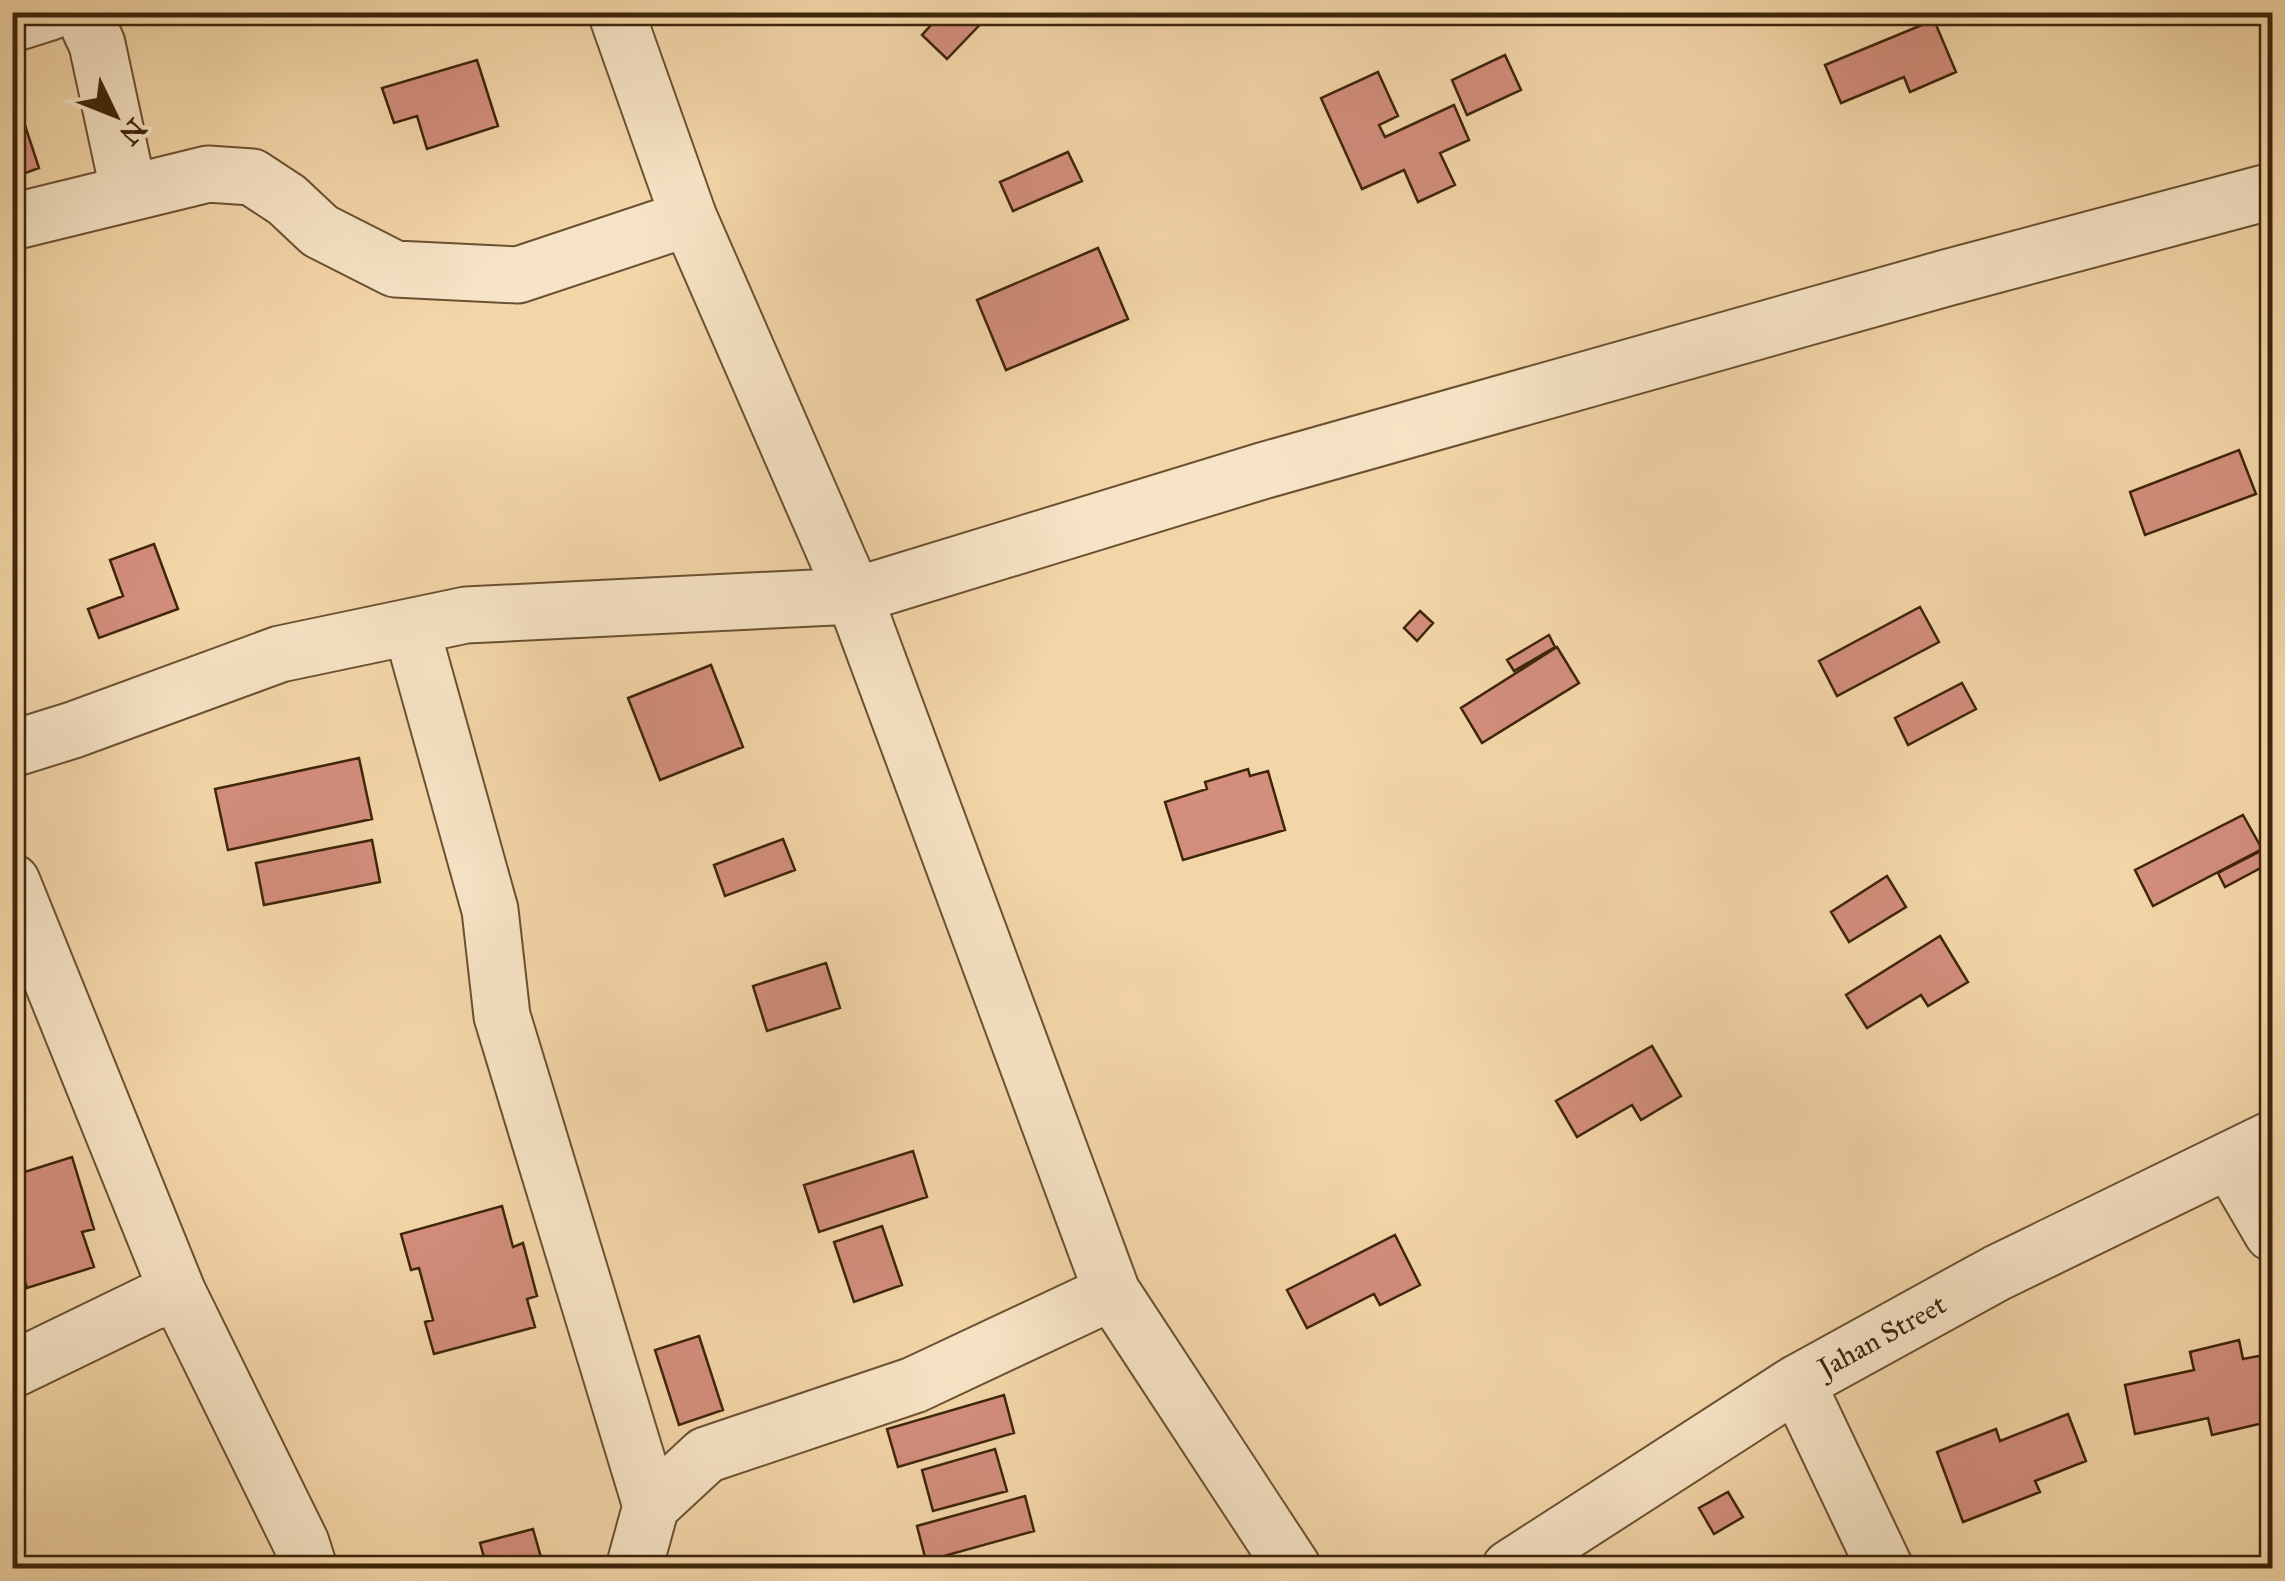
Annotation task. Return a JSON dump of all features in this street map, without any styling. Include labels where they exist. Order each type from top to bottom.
[{"type":"street","points":[[12,24],[50,12]]},
{"type":"street","points":[[76,12],[84,16],[97,44],[130,193]]},
{"type":"street","points":[[616,12],[689,218],[854,596],[1112,1292],[1294,1568]]},
{"type":"street","points":[[12,222],[208,174],[252,177],[287,200],[320,232],[395,269],[518,275],[689,218]]},
{"type":"street","points":[[12,749],[280,654],[466,615],[854,596],[1262,471],[1946,278],[2272,191]]},
{"type":"street","points":[[411,626],[490,910],[502,1016],[651,1506]]},
{"type":"street","points":[[12,882],[178,1293],[301,1543],[309,1568]]},
{"type":"street","points":[[2251,1150],[2272,1233]]},
{"type":"street","name":"Jahan Street","points":[[1510,1568],[1796,1383],[1997,1273],[2251,1150]]},
{"type":"street","points":[[634,1568],[651,1506],[706,1455],[914,1385],[1112,1292]]},
{"type":"street","points":[[12,1370],[178,1293]]},
{"type":"street","points":[[1796,1383],[1885,1568]]},
{"type":"building","points":[[943,12],[992,12],[947,59],[922,35]]},
{"type":"building","points":[[1934,20],[1956,72],[1910,92],[1904,77],[1841,103],[1825,65]]},
{"type":"building","points":[[1505,55],[1521,90],[1467,115],[1452,80]]},
{"type":"building","points":[[477,60],[498,126],[427,149],[417,116],[394,123],[382,88]]},
{"type":"building","points":[[1378,72],[1398,116],[1379,125],[1385,137],[1454,105],[1469,140],[1440,153],[1455,185],[1418,202],[1404,170],[1362,189],[1321,98]]},
{"type":"building","points":[[17,101],[39,168],[12,178],[12,102]]},
{"type":"building","points":[[1068,152],[1082,181],[1013,211],[1000,182]]},
{"type":"building","points":[[1098,248],[1128,319],[1006,370],[977,300]]},
{"type":"building","points":[[2239,450],[2256,494],[2145,535],[2130,492]]},
{"type":"building","points":[[154,544],[178,609],[99,638],[88,609],[123,596],[110,560]]},
{"type":"building","points":[[1920,607],[1939,642],[1837,696],[1819,661]]},
{"type":"building","points":[[1420,611],[1433,623],[1417,641],[1404,628]]},
{"type":"building","points":[[1549,635],[1555,647],[1514,671],[1507,660]]},
{"type":"building","points":[[1557,647],[1579,683],[1482,743],[1461,708]]},
{"type":"building","points":[[711,665],[743,747],[660,780],[628,698]]},
{"type":"building","points":[[1962,683],[1976,709],[1908,745],[1895,718]]},
{"type":"building","points":[[359,758],[372,819],[228,850],[215,789]]},
{"type":"building","points":[[1248,769],[1250,776],[1268,771],[1285,830],[1183,860],[1165,802],[1207,789],[1205,782]]},
{"type":"building","points":[[2243,815],[2262,849],[2153,906],[2135,870]]},
{"type":"building","points":[[783,839],[795,870],[725,896],[714,865]]},
{"type":"building","points":[[372,840],[380,882],[264,905],[256,863]]},
{"type":"building","points":[[2261,851],[2268,864],[2225,887],[2218,873]]},
{"type":"building","points":[[1887,876],[1906,907],[1849,942],[1831,912]]},
{"type":"building","points":[[1940,936],[1968,982],[1928,1006],[1921,995],[1867,1028],[1846,995]]},
{"type":"building","points":[[826,963],[840,1008],[767,1031],[753,986]]},
{"type":"building","points":[[1652,1046],[1681,1096],[1641,1120],[1632,1105],[1577,1137],[1556,1101]]},
{"type":"building","points":[[913,1151],[927,1197],[819,1232],[804,1185]]},
{"type":"building","points":[[72,1157],[94,1229],[82,1232],[94,1267],[27,1288],[22,1272],[12,1275],[12,1176]]},
{"type":"building","points":[[502,1206],[513,1247],[523,1243],[537,1296],[527,1299],[535,1327],[434,1354],[425,1322],[433,1320],[419,1268],[411,1270],[401,1234]]},
{"type":"building","points":[[882,1226],[902,1285],[854,1302],[834,1242]]},
{"type":"building","points":[[1395,1235],[1420,1285],[1380,1305],[1374,1294],[1307,1328],[1287,1290]]},
{"type":"building","points":[[699,1336],[723,1410],[679,1425],[655,1350]]},
{"type":"building","points":[[2239,1340],[2243,1359],[2269,1354],[2272,1421],[2212,1435],[2208,1418],[2135,1434],[2125,1385],[2194,1370],[2190,1352]]},
{"type":"building","points":[[1004,1395],[1014,1433],[898,1467],[887,1429]]},
{"type":"building","points":[[2068,1414],[2086,1461],[2035,1481],[2040,1492],[1963,1522],[1937,1452],[1996,1429],[2000,1441]]},
{"type":"building","points":[[995,1449],[1007,1491],[933,1511],[922,1470]]},
{"type":"building","points":[[1728,1492],[1743,1517],[1714,1534],[1699,1508]]},
{"type":"building","points":[[1025,1496],[1034,1531],[926,1561],[917,1526]]},
{"type":"building","points":[[533,1529],[544,1568],[487,1568],[480,1543]]}]
